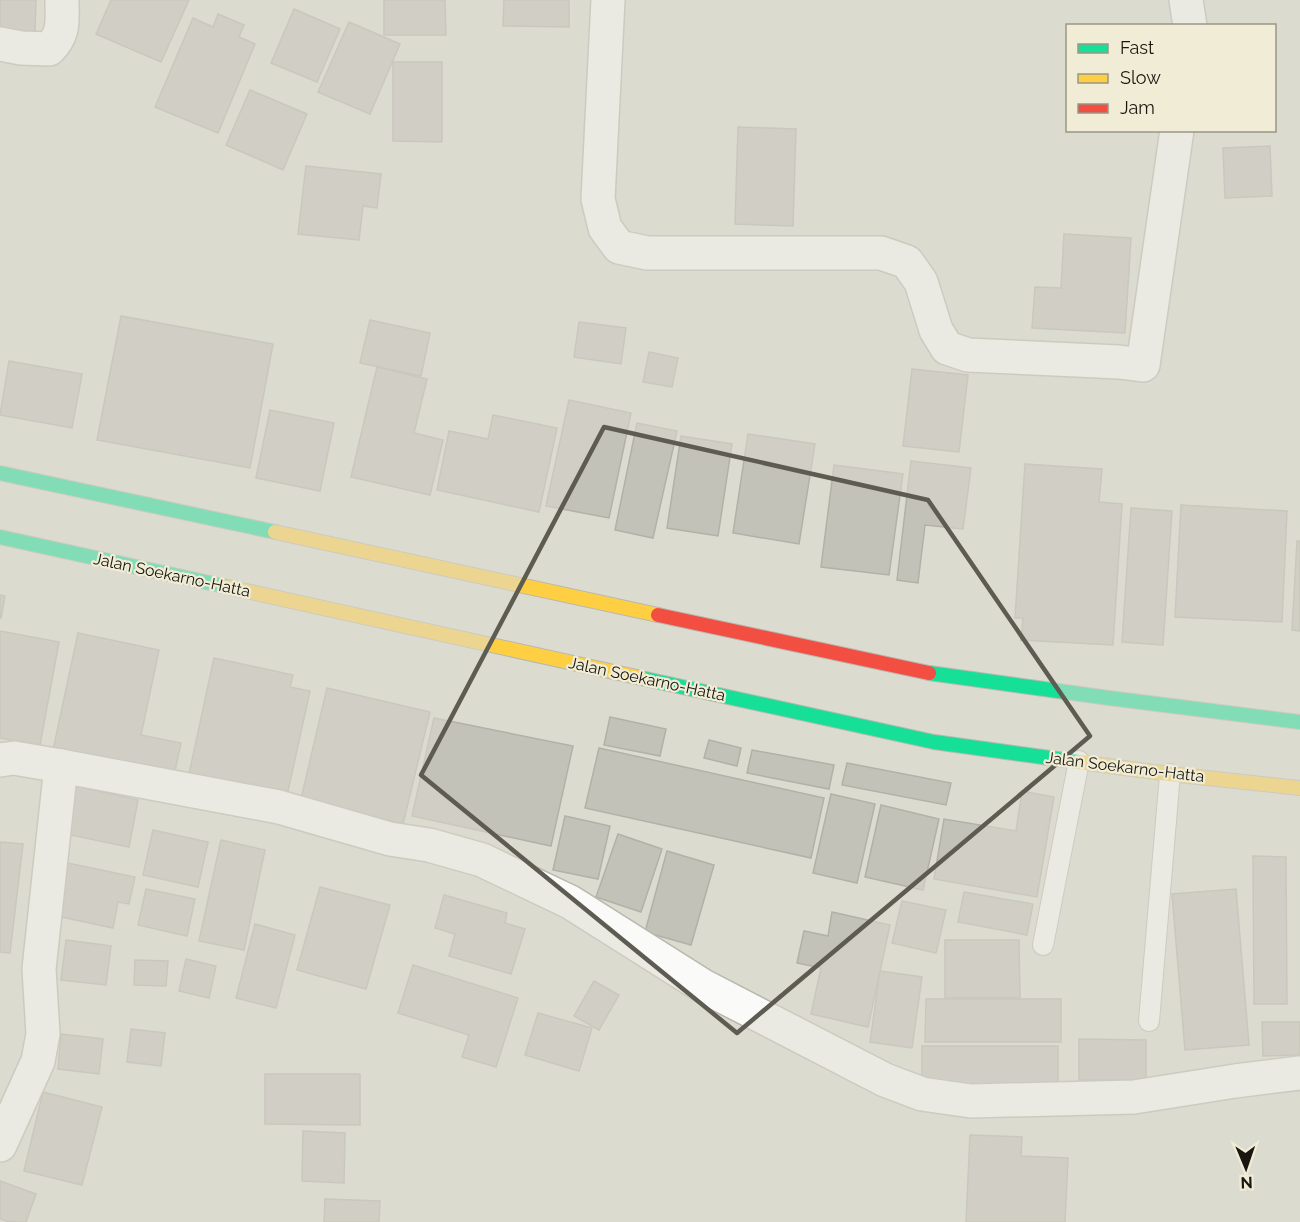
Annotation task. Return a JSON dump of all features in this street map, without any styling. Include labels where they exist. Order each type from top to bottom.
[{"type":"highway","points":[[0,473],[924,672],[1300,722]]},
{"type":"highway","name":"Jalan Soekarno-Hatta","points":[[0,537],[934,742],[1170,774],[1300,788]]},
{"type":"street","points":[[0,44],[21,48],[49,48],[56,42],[63,27],[62,0]]},
{"type":"street","points":[[608,0],[598,199],[605,228],[619,247],[646,253],[881,253],[907,262],[921,282],[936,330],[947,348],[968,355],[1143,365],[1177,132]]},
{"type":"street","points":[[1186,0],[1190,24]]},
{"type":"street","points":[[0,760],[14,758],[279,807],[390,839],[429,845],[482,860],[570,902],[704,986],[885,1080],[922,1094],[970,1101],[1134,1098],[1300,1073]]},
{"type":"street","points":[[0,1145],[38,1061],[43,1034],[39,969],[61,766]]},
{"type":"lane","points":[[1043,945],[1079,761]]},
{"type":"lane","points":[[1149,1021],[1170,774]]},
{"type":"highlighted area","points":[[604,427],[928,500],[1090,736],[737,1033],[421,775]]},
{"type":"building","points":[[0,0],[36,0],[35,31],[0,31]]},
{"type":"building","points":[[111,0],[189,0],[161,62],[96,34]]},
{"type":"building","points":[[384,0],[445,0],[446,35],[384,35]]},
{"type":"building","points":[[504,0],[569,0],[569,27],[503,26]]},
{"type":"building","points":[[294,9],[340,29],[317,82],[271,63]]},
{"type":"building","points":[[218,14],[244,25],[239,37],[255,44],[218,133],[155,107],[193,18],[213,27]]},
{"type":"building","points":[[349,22],[400,44],[370,114],[318,92]]},
{"type":"building","points":[[393,62],[442,62],[442,142],[393,141]]},
{"type":"building","points":[[250,90],[307,114],[283,170],[226,145]]},
{"type":"building","points":[[738,127],[796,129],[793,226],[735,224]]},
{"type":"building","points":[[1270,146],[1272,196],[1225,198],[1223,148]]},
{"type":"building","points":[[306,166],[381,174],[377,208],[363,206],[359,240],[298,234]]},
{"type":"building","points":[[1064,234],[1131,238],[1125,333],[1032,328],[1035,287],[1061,288]]},
{"type":"building","points":[[121,316],[273,344],[250,468],[97,440]]},
{"type":"building","points":[[370,320],[430,333],[421,376],[360,363]]},
{"type":"building","points":[[579,322],[626,328],[621,364],[574,357]]},
{"type":"building","points":[[649,352],[678,358],[672,387],[643,382]]},
{"type":"building","points":[[9,361],[82,374],[72,428],[0,415]]},
{"type":"building","points":[[377,367],[427,379],[414,433],[443,440],[430,495],[351,477]]},
{"type":"building","points":[[912,369],[968,375],[959,452],[903,446]]},
{"type":"building","points":[[569,400],[631,413],[609,518],[546,506]]},
{"type":"building","points":[[270,410],[334,423],[320,491],[256,478]]},
{"type":"building","points":[[493,415],[557,428],[539,512],[437,490],[449,431],[488,439]]},
{"type":"building","points":[[637,423],[677,431],[653,538],[615,530]]},
{"type":"building","points":[[748,434],[815,444],[799,544],[733,533]]},
{"type":"building","points":[[681,436],[732,444],[718,536],[667,528]]},
{"type":"building","points":[[911,461],[971,468],[963,529],[925,525],[918,583],[897,580]]},
{"type":"building","points":[[1025,464],[1102,469],[1099,502],[1122,504],[1113,645],[1021,640],[1023,618],[1015,618]]},
{"type":"building","points":[[834,465],[903,474],[889,575],[821,567]]},
{"type":"building","points":[[1181,505],[1287,511],[1282,622],[1175,617]]},
{"type":"building","points":[[1131,508],[1172,511],[1163,645],[1122,642]]},
{"type":"building","points":[[1297,541],[1300,541],[1300,631],[1292,630]]},
{"type":"building","points":[[0,595],[5,596],[1,618],[0,618]]},
{"type":"building","points":[[0,631],[59,642],[40,745],[0,738]]},
{"type":"building","points":[[78,633],[159,650],[141,735],[181,743],[173,780],[52,755]]},
{"type":"building","points":[[214,658],[293,675],[290,687],[310,691],[286,800],[188,779]]},
{"type":"building","points":[[327,688],[430,712],[403,824],[301,799]]},
{"type":"building","points":[[610,717],[666,729],[660,756],[604,745]]},
{"type":"building","points":[[434,718],[573,746],[551,846],[412,816]]},
{"type":"building","points":[[709,740],[741,748],[737,766],[704,758]]},
{"type":"building","points":[[599,748],[824,798],[811,858],[585,808]]},
{"type":"building","points":[[752,750],[834,765],[829,789],[747,773]]},
{"type":"building","points":[[847,763],[951,783],[946,805],[842,785]]},
{"type":"building","points":[[76,786],[138,800],[129,847],[66,834]]},
{"type":"building","points":[[1022,791],[1054,797],[1037,897],[934,879],[944,819],[1016,831]]},
{"type":"building","points":[[831,794],[875,804],[857,883],[813,873]]},
{"type":"building","points":[[881,805],[939,819],[923,890],[865,877]]},
{"type":"building","points":[[565,816],[610,826],[598,879],[553,870]]},
{"type":"building","points":[[153,830],[208,842],[198,887],[143,875]]},
{"type":"building","points":[[618,834],[662,849],[641,912],[596,897]]},
{"type":"building","points":[[221,840],[265,850],[244,950],[199,941]]},
{"type":"building","points":[[0,842],[23,844],[10,953],[0,952]]},
{"type":"building","points":[[667,851],[714,865],[691,945],[645,932]]},
{"type":"building","points":[[1253,856],[1286,857],[1287,1004],[1254,1004]]},
{"type":"building","points":[[63,862],[135,877],[129,904],[118,902],[113,928],[52,915]]},
{"type":"building","points":[[320,887],[390,905],[366,989],[297,970]]},
{"type":"building","points":[[146,889],[195,899],[187,936],[138,925]]},
{"type":"building","points":[[1236,889],[1249,1045],[1185,1050],[1172,894]]},
{"type":"building","points":[[964,892],[1033,904],[1027,935],[958,922]]},
{"type":"building","points":[[444,895],[507,913],[505,923],[525,929],[511,974],[449,956],[455,934],[435,928]]},
{"type":"building","points":[[902,901],[946,910],[936,953],[892,943]]},
{"type":"building","points":[[832,912],[890,925],[868,1027],[811,1014],[821,968],[797,963],[804,931],[828,936]]},
{"type":"building","points":[[255,924],[295,935],[276,1008],[236,998]]},
{"type":"building","points":[[66,940],[111,946],[106,985],[61,980]]},
{"type":"building","points":[[945,940],[1019,940],[1020,998],[945,998]]},
{"type":"building","points":[[186,959],[216,966],[209,998],[179,991]]},
{"type":"building","points":[[135,960],[168,961],[166,986],[134,985]]},
{"type":"building","points":[[413,965],[518,998],[496,1067],[462,1057],[469,1035],[398,1013]]},
{"type":"building","points":[[880,971],[922,977],[912,1048],[870,1042]]},
{"type":"building","points":[[594,981],[619,995],[599,1030],[574,1016]]},
{"type":"building","points":[[926,999],[1061,999],[1061,1042],[925,1042]]},
{"type":"building","points":[[538,1013],[592,1028],[579,1071],[525,1055]]},
{"type":"building","points":[[1262,1022],[1300,1022],[1300,1055],[1263,1056]]},
{"type":"building","points":[[131,1029],[165,1033],[161,1066],[127,1062]]},
{"type":"building","points":[[61,1034],[103,1039],[99,1074],[58,1069]]},
{"type":"building","points":[[1079,1039],[1146,1040],[1146,1080],[1079,1080]]},
{"type":"building","points":[[922,1046],[1058,1046],[1058,1086],[922,1087]]},
{"type":"building","points":[[265,1074],[360,1074],[360,1125],[265,1124]]},
{"type":"building","points":[[43,1092],[102,1107],[82,1185],[24,1171]]},
{"type":"building","points":[[303,1131],[345,1133],[344,1183],[302,1181]]},
{"type":"building","points":[[970,1135],[1022,1137],[1021,1156],[1068,1158],[1065,1222],[966,1222]]},
{"type":"building","points":[[0,1181],[36,1194],[26,1222],[9,1222],[0,1219]]},
{"type":"building","points":[[325,1199],[380,1201],[379,1222],[324,1222]]},
{"type":"traffic: fast","points":[[0,473],[275,532]]},
{"type":"traffic: fast","points":[[0,537],[228,587]]},
{"type":"traffic: fast","points":[[929,673],[1300,722]]},
{"type":"traffic: fast","points":[[641,678],[934,742],[1079,762]]},
{"type":"traffic: slow","points":[[275,532],[658,615]]},
{"type":"traffic: slow","points":[[228,587],[641,678]]},
{"type":"traffic: slow","points":[[1079,762],[1300,788]]},
{"type":"traffic: jam","points":[[658,615],[929,673]]}]
